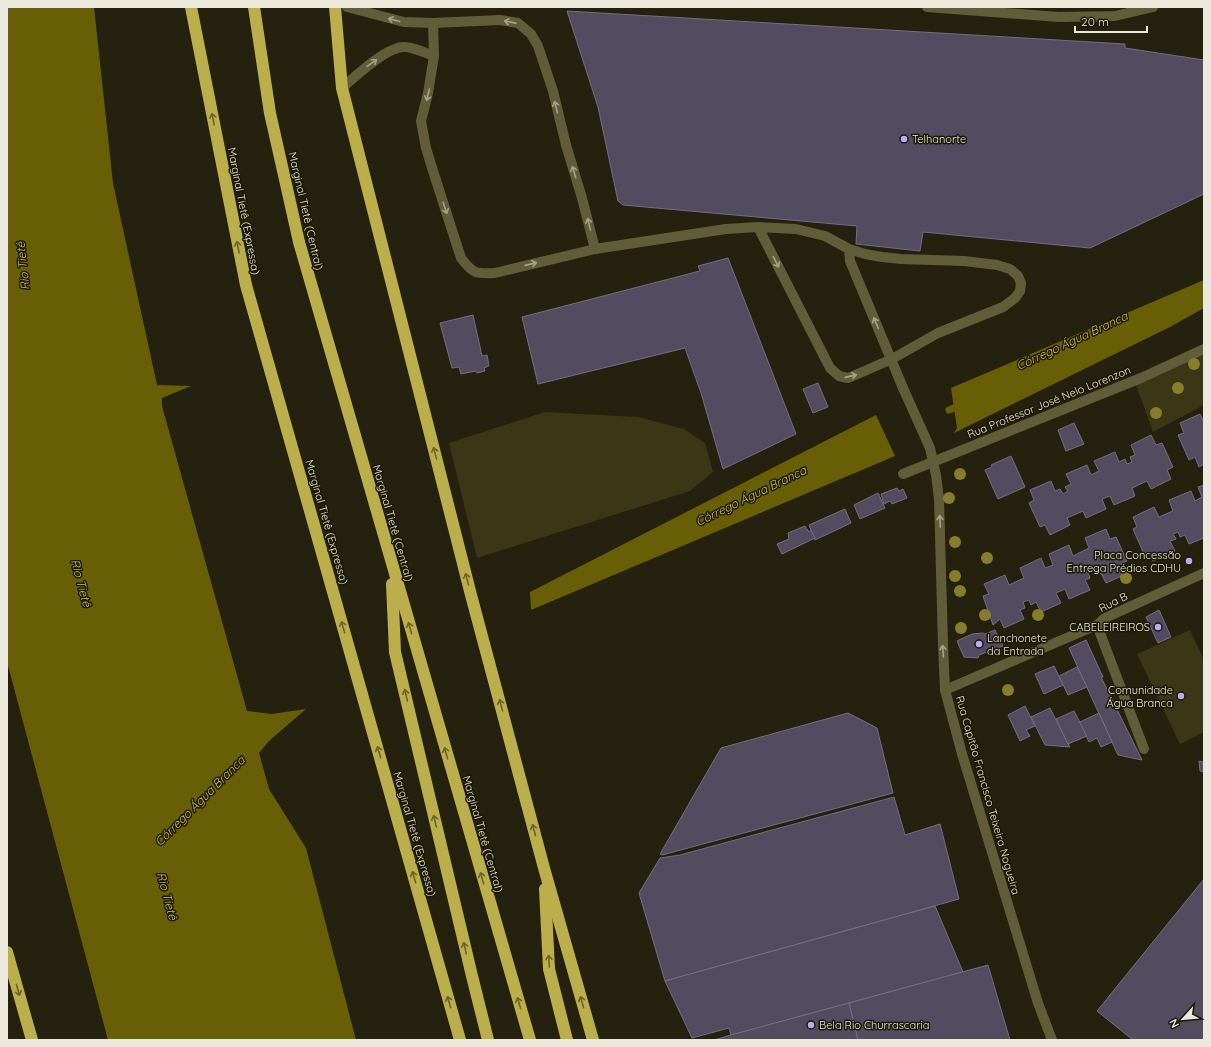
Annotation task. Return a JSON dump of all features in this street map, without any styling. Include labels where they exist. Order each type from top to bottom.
[{"type":"highway","name":"Marginal Tietê (Expressa)","points":[[191,7],[246,285],[460,1040]]},
{"type":"highway","name":"Marginal Tietê (Central)","points":[[254,7],[270,112],[299,242],[390,563],[530,1040]]},
{"type":"highway","points":[[335,7],[342,88],[471,595],[544,868],[593,1040]]},
{"type":"highway","points":[[390,563],[396,652],[488,1040]]},
{"type":"highway","points":[[544,868],[549,969],[566,1040]]},
{"type":"highway","points":[[7,952],[32,1040]]},
{"type":"street","points":[[347,7],[404,22],[500,20],[518,23],[531,34],[538,46],[552,91],[595,249]]},
{"type":"street","points":[[928,7],[1059,17],[1115,16],[1153,7]]},
{"type":"street","points":[[433,22],[434,56],[428,93],[421,121],[426,148],[461,258],[469,269],[479,274],[495,273],[595,249],[726,229],[758,227],[796,229],[825,236],[850,249],[865,254],[882,257],[964,261],[997,265],[1010,269],[1018,276],[1021,283],[1020,291],[1015,298],[1003,307],[938,333],[892,359],[848,378],[839,376],[830,368],[758,227]]},
{"type":"street","points":[[342,88],[371,63],[393,50],[404,47],[434,56]]},
{"type":"street","name":"Rua Capitão Francisco Teixeira Nogueira","points":[[850,249],[850,261],[903,388],[930,448],[934,462],[939,498],[942,645],[945,690],[962,754],[1038,1003],[1052,1040]]},
{"type":"street","name":"Rua Professor José Nelo Lorenzon","points":[[902,474],[1141,378],[1204,349]]},
{"type":"street","name":"Rua B","points":[[945,690],[1097,625],[1105,618],[1204,573]]},
{"type":"street","points":[[1097,625],[1144,749]]},
{"type":"shaded area","points":[[1204,352],[1204,405],[1153,432],[1135,382]]},
{"type":"shaded area","points":[[545,412],[638,417],[684,429],[705,443],[713,472],[690,491],[477,558],[449,443]]},
{"type":"shaded area","name":"Comunidade Água Branca","points":[[1190,630],[1204,660],[1204,732],[1180,744],[1137,654]]},
{"type":"water","name":"Rio Tietê","points":[[7,7],[94,7],[113,183],[157,385],[191,386],[162,398],[162,406],[247,711],[272,714],[306,709],[269,741],[259,753],[269,789],[306,848],[356,1040],[108,1040],[7,662]]},
{"type":"water","points":[[1204,280],[1204,308],[1170,327],[954,433],[957,428],[951,388]]},
{"type":"water","points":[[876,415],[895,456],[531,610],[530,592]]},
{"type":"building","name":"Telhanorte","points":[[567,11],[1125,44],[1125,48],[1204,60],[1204,194],[1090,248],[923,232],[920,251],[856,244],[857,226],[623,205],[618,201],[598,107]]},
{"type":"building","points":[[728,258],[796,434],[723,469],[701,393],[685,348],[538,384],[522,317],[700,271],[698,266]]},
{"type":"building","points":[[473,315],[482,356],[487,355],[489,366],[484,368],[485,371],[461,374],[459,367],[452,368],[440,323]]},
{"type":"building","points":[[818,383],[828,407],[813,413],[803,389]]},
{"type":"building","points":[[1200,414],[1204,422],[1204,464],[1199,467],[1195,457],[1189,460],[1178,435],[1184,433],[1180,423]]},
{"type":"building","points":[[1074,423],[1084,444],[1066,451],[1058,430]]},
{"type":"building","points":[[1151,435],[1156,445],[1162,443],[1173,467],[1167,470],[1171,479],[1151,489],[1147,481],[1132,488],[1135,496],[1114,505],[1110,496],[1102,499],[1106,509],[1086,518],[1083,511],[1067,518],[1070,525],[1050,535],[1045,525],[1040,527],[1029,503],[1034,500],[1030,490],[1051,481],[1055,491],[1060,489],[1063,494],[1068,491],[1065,487],[1071,484],[1066,474],[1087,465],[1091,475],[1099,471],[1094,461],[1115,452],[1119,462],[1125,459],[1127,464],[1132,462],[1130,457],[1135,455],[1131,445]]},
{"type":"building","points":[[1011,456],[1025,487],[998,499],[985,470],[992,467],[991,465]]},
{"type":"building","points":[[1204,485],[1204,538],[1189,544],[1185,535],[1180,537],[1178,532],[1173,534],[1176,539],[1170,541],[1175,551],[1153,561],[1149,551],[1144,554],[1133,529],[1137,527],[1133,517],[1154,507],[1159,517],[1173,511],[1169,500],[1191,491],[1195,501],[1202,497],[1198,487]]},
{"type":"building","points":[[897,488],[899,491],[903,489],[907,498],[892,504],[890,501],[884,504],[881,494]]},
{"type":"building","points":[[878,493],[885,508],[860,519],[854,505]]},
{"type":"building","points":[[845,509],[851,523],[815,540],[809,525]]},
{"type":"building","points":[[805,526],[809,532],[811,530],[815,538],[782,554],[777,544],[789,539],[788,533]]},
{"type":"building","points":[[1106,529],[1110,539],[1116,537],[1127,561],[1121,564],[1126,574],[1106,583],[1101,573],[1096,575],[1093,570],[1088,573],[1090,578],[1085,580],[1090,590],[1069,599],[1065,589],[1056,593],[1061,603],[1041,612],[1036,602],[1031,605],[1029,600],[1023,602],[1025,608],[1020,610],[1024,619],[1004,628],[1000,619],[993,625],[983,596],[989,594],[984,584],[1005,575],[1009,585],[1024,578],[1020,568],[1041,558],[1045,568],[1053,565],[1049,554],[1069,545],[1073,556],[1089,548],[1085,538]]},
{"type":"building","name":"CABELEIREIROS","points":[[1159,610],[1171,637],[1158,643],[1146,617]]},
{"type":"building","points":[[995,630],[1003,646],[979,655],[978,658],[964,657],[957,641],[972,634],[985,634]]},
{"type":"building","points":[[1086,640],[1103,677],[1101,677],[1142,760],[1118,755],[1069,648]]},
{"type":"building","points":[[1054,666],[1063,685],[1044,694],[1035,674]]},
{"type":"building","points":[[1077,667],[1087,687],[1068,695],[1059,676]]},
{"type":"building","points":[[1025,706],[1035,726],[1026,730],[1030,736],[1020,741],[1008,715]]},
{"type":"building","points":[[1050,708],[1070,747],[1045,745],[1031,717]]},
{"type":"building","points":[[1074,711],[1087,736],[1068,744],[1056,719]]},
{"type":"building","points":[[848,713],[877,728],[893,793],[662,855],[660,854],[721,748]]},
{"type":"building","points":[[1099,713],[1112,742],[1101,747],[1097,738],[1089,742],[1080,722]]},
{"type":"building","points":[[1199,761],[1204,762],[1204,772],[1200,771]]},
{"type":"building","points":[[894,797],[905,835],[940,824],[959,899],[665,981],[639,893],[660,858],[680,855]]},
{"type":"building","points":[[1204,879],[1204,1040],[1133,1040],[1097,1011]]},
{"type":"building","points":[[935,906],[963,972],[731,1035],[729,1028],[692,1038],[665,981]]},
{"type":"building","points":[[988,965],[1010,1040],[858,1040],[849,1003]]},
{"type":"building","name":"Bela Rio Churrascaria","points":[[849,1003],[858,1040],[714,1040],[731,1035]]},
{"type":"waterway","name":"Córrego Água Branca","points":[[949,410],[961,405]]},
{"type":"place","name":"Telhanorte","points":[[904,139]]},
{"type":"place","name":"Placa Concessão Entrega Prédios CDHU","points":[[1189,561]]},
{"type":"place","name":"CABELEIREIROS","points":[[1158,627]]},
{"type":"place","name":"Lanchonete da Entrada","points":[[979,644]]},
{"type":"place","name":"Comunidade Água Branca","points":[[1181,696]]},
{"type":"place","name":"Bela Rio Churrascaria","points":[[811,1025]]}]
